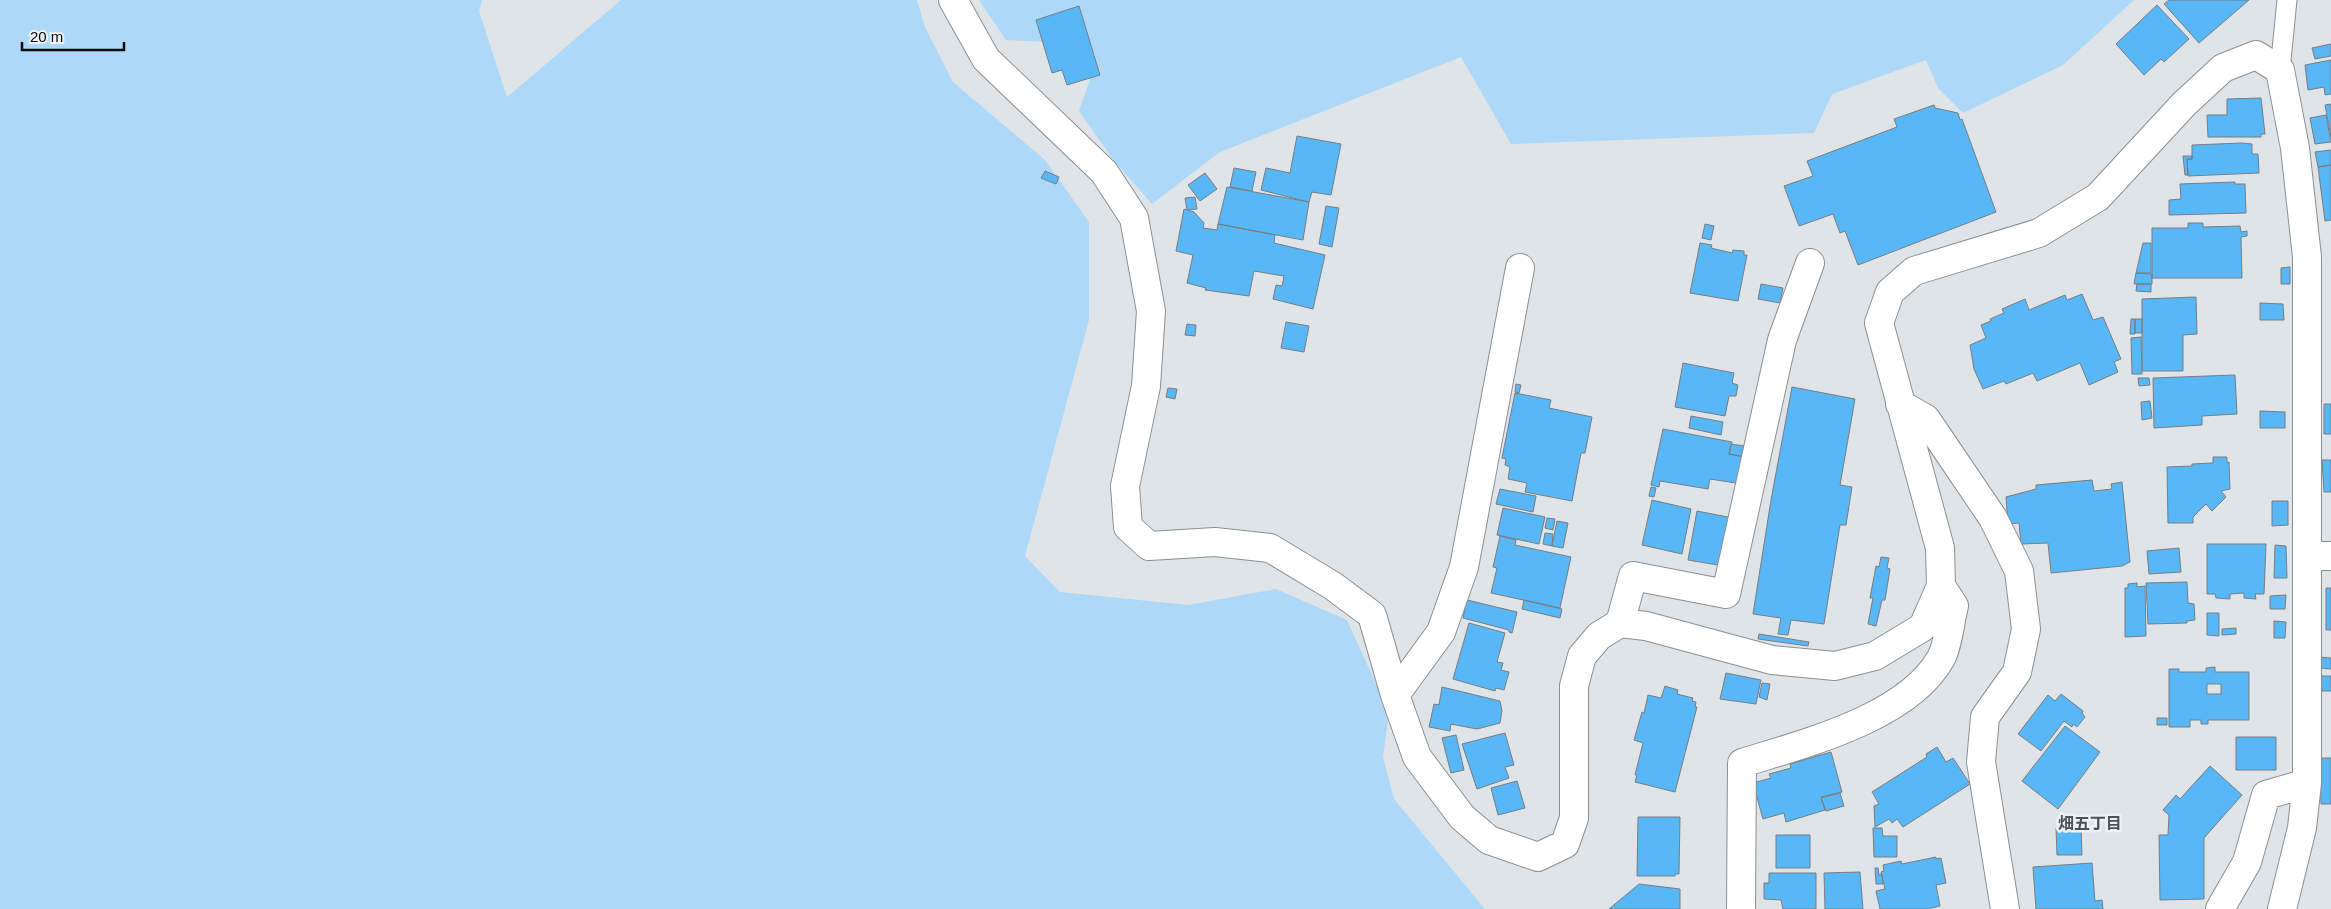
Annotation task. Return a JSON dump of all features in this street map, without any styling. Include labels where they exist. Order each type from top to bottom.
[{"type":"street","points":[[952,0],[986,59],[1104,172],[1134,218],[1151,311],[1146,386],[1125,486],[1128,527],[1149,546],[1215,542],[1270,548],[1333,586],[1372,615],[1395,695],[1417,757],[1462,817],[1489,840],[1538,857],[1565,844],[1574,818],[1574,686],[1582,656],[1599,636],[1620,623],[1646,626],[1772,660],[1836,666],[1875,656],[1923,627],[1941,586],[1940,548],[1879,323],[1890,292],[1914,271],[2040,233],[2098,197],[2184,104],[2223,68],[2256,55],[2280,70],[2295,148],[2307,257],[2319,556],[2302,828],[2282,909]]},
{"type":"street","points":[[1620,623],[1633,576],[1726,594],[1782,340],[1810,263]]},
{"type":"street","points":[[1395,695],[1441,632],[1464,568],[1520,268]]},
{"type":"street","points":[[1900,404],[1926,419],[1993,518],[2019,571],[2026,629],[2017,672],[1985,717],[1981,762],[2005,909]]},
{"type":"street","points":[[1741,909],[1742,763],[1808,742],[1853,725],[1897,702],[1926,680],[1942,657],[1954,606],[1941,586]]},
{"type":"street","points":[[2220,909],[2247,862],[2266,795],[2306,783]]},
{"type":"lane","points":[[2280,70],[2287,0]]},
{"type":"shaded area","points":[[0,0],[482,0],[479,11],[507,97],[621,0],[917,0],[925,27],[953,82],[1045,160],[1089,222],[1089,320],[1025,556],[1060,592],[1188,605],[1276,589],[1347,620],[1389,713],[1383,757],[1394,799],[1485,909],[0,909]]},
{"type":"shaded area","points":[[979,0],[2134,0],[2063,65],[1963,113],[1938,88],[1926,60],[1832,94],[1814,133],[1511,144],[1461,57],[1220,152],[1152,204],[1115,162],[1079,111],[1092,74],[1055,42],[1006,40]]},
{"type":"building","points":[[2169,0],[2249,0],[2199,43],[2164,4]]},
{"type":"building","points":[[2157,5],[2189,39],[2164,62],[2161,59],[2144,75],[2116,44]]},
{"type":"building","points":[[1079,6],[1100,75],[1067,85],[1062,70],[1052,73],[1036,20]]},
{"type":"building","points":[[2331,44],[2331,56],[2315,59],[2312,48]]},
{"type":"building","points":[[2331,60],[2331,94],[2325,95],[2324,87],[2308,90],[2305,65]]},
{"type":"building","points":[[2261,98],[2265,134],[2261,134],[2261,137],[2208,137],[2207,115],[2227,115],[2227,99]]},
{"type":"building","points":[[2331,104],[2331,137],[2325,105]]},
{"type":"building","points":[[1934,105],[1935,108],[1958,113],[1960,120],[1962,119],[1996,212],[1858,265],[1845,231],[1840,233],[1833,214],[1799,226],[1784,186],[1813,176],[1807,161],[1897,127],[1894,119]]},
{"type":"building","points":[[2326,115],[2331,142],[2315,144],[2310,118]]},
{"type":"building","points":[[1297,136],[1341,144],[1331,195],[1312,192],[1309,202],[1261,190],[1266,168],[1290,173]]},
{"type":"building","points":[[2252,144],[2252,154],[2258,154],[2259,173],[2188,176],[2187,159],[2192,159],[2192,145]]},
{"type":"building","points":[[2331,150],[2331,165],[2318,167],[2315,152]]},
{"type":"building","points":[[2183,156],[2192,156],[2192,159],[2187,159],[2188,175],[2185,175]]},
{"type":"building","points":[[2331,165],[2331,220],[2325,221],[2318,167]]},
{"type":"building","points":[[1234,168],[1256,172],[1252,191],[1230,187]]},
{"type":"building","points":[[1045,171],[1059,177],[1056,184],[1041,178]]},
{"type":"building","points":[[1205,173],[1217,189],[1200,201],[1188,185]]},
{"type":"building","points":[[2235,182],[2235,184],[2245,184],[2246,213],[2169,215],[2169,200],[2181,199],[2180,184]]},
{"type":"building","points":[[1227,187],[1309,202],[1303,240],[1218,224]]},
{"type":"building","points":[[1195,197],[1197,209],[1187,210],[1185,198]]},
{"type":"building","points":[[1326,206],[1339,208],[1332,247],[1319,244]]},
{"type":"building","points":[[1184,209],[1194,212],[1204,223],[1203,228],[1217,230],[1218,224],[1275,235],[1274,243],[1325,255],[1313,309],[1273,299],[1276,285],[1282,286],[1284,276],[1254,271],[1249,296],[1205,290],[1206,288],[1187,283],[1193,255],[1176,251]]},
{"type":"building","points":[[2188,223],[2203,223],[2203,227],[2240,226],[2241,232],[2247,231],[2247,236],[2241,237],[2242,278],[2152,278],[2152,228],[2188,228]]},
{"type":"building","points":[[1705,224],[1714,226],[1711,240],[1702,238]]},
{"type":"building","points":[[1700,243],[1712,245],[1711,248],[1732,253],[1733,250],[1744,251],[1744,255],[1747,255],[1738,301],[1690,293]]},
{"type":"building","points":[[2143,243],[2151,243],[2151,273],[2136,273]]},
{"type":"building","points":[[2290,267],[2290,284],[2281,284],[2281,268]]},
{"type":"building","points":[[2136,273],[2152,274],[2152,284],[2134,284]]},
{"type":"building","points":[[1761,284],[1783,288],[1780,303],[1758,299]]},
{"type":"building","points":[[2137,284],[2151,284],[2151,292],[2136,291]]},
{"type":"building","points":[[2082,294],[2093,320],[2103,317],[2121,359],[2114,362],[2118,372],[2089,385],[2080,363],[2037,381],[2033,373],[2006,384],[2004,381],[1983,389],[1974,369],[1970,345],[1986,338],[1981,325],[2004,313],[2002,309],[2025,299],[2029,310],[2065,295],[2067,300]]},
{"type":"building","points":[[2196,297],[2197,334],[2183,335],[2183,371],[2142,371],[2142,299]]},
{"type":"building","points":[[2260,303],[2283,304],[2284,320],[2260,320]]},
{"type":"building","points":[[2131,319],[2135,319],[2135,334],[2130,334]]},
{"type":"building","points":[[2135,319],[2142,319],[2142,333],[2135,333]]},
{"type":"building","points":[[1286,322],[1309,326],[1304,352],[1281,348]]},
{"type":"building","points":[[1187,324],[1196,325],[1195,336],[1185,335]]},
{"type":"building","points":[[2141,337],[2142,374],[2132,374],[2131,338]]},
{"type":"building","points":[[1683,363],[1734,373],[1732,383],[1738,385],[1736,396],[1729,396],[1725,416],[1675,407]]},
{"type":"building","points":[[2235,375],[2237,414],[2202,416],[2202,425],[2154,428],[2153,378]]},
{"type":"building","points":[[2138,378],[2149,378],[2150,385],[2139,386]]},
{"type":"building","points":[[1516,384],[1521,385],[1519,393],[1515,392]]},
{"type":"building","points":[[1792,387],[1855,399],[1840,485],[1852,487],[1846,525],[1840,525],[1824,624],[1791,620],[1788,635],[1778,634],[1781,618],[1753,614],[1771,500]]},
{"type":"building","points":[[1168,388],[1177,389],[1175,399],[1166,397]]},
{"type":"building","points":[[1515,393],[1551,400],[1549,408],[1592,417],[1585,453],[1581,453],[1572,501],[1525,492],[1527,483],[1508,479],[1510,467],[1505,465],[1506,459],[1502,458]]},
{"type":"building","points":[[2150,401],[2152,418],[2142,420],[2141,402]]},
{"type":"building","points":[[2324,404],[2331,404],[2331,434],[2324,434]]},
{"type":"building","points":[[2260,411],[2285,412],[2285,428],[2260,428]]},
{"type":"building","points":[[1691,416],[1723,422],[1721,435],[1689,428]]},
{"type":"building","points":[[1663,429],[1732,442],[1729,454],[1746,457],[1742,484],[1710,479],[1708,489],[1660,481],[1659,487],[1651,485]]},
{"type":"building","points":[[1731,444],[1751,447],[1749,458],[1729,454]]},
{"type":"building","points":[[2213,457],[2227,457],[2227,463],[2229,462],[2230,489],[2221,491],[2226,497],[2212,511],[2206,504],[2193,517],[2193,523],[2168,523],[2167,467],[2213,463]]},
{"type":"building","points":[[2322,460],[2331,460],[2331,492],[2324,492]]},
{"type":"building","points":[[2092,480],[2094,491],[2112,489],[2111,484],[2122,482],[2130,562],[2122,566],[2051,573],[2048,543],[2021,544],[2019,523],[2008,524],[2006,497],[2036,489],[2036,485]]},
{"type":"building","points":[[1651,487],[1656,488],[1654,497],[1649,496]]},
{"type":"building","points":[[1500,489],[1536,496],[1533,512],[1496,504]]},
{"type":"building","points":[[1652,500],[1691,509],[1682,554],[1642,545]]},
{"type":"building","points":[[2272,501],[2288,501],[2288,525],[2272,526]]},
{"type":"building","points":[[1503,508],[1545,517],[1539,544],[1497,535]]},
{"type":"building","points":[[1697,511],[1733,518],[1718,565],[1688,560]]},
{"type":"building","points":[[1547,518],[1555,519],[1553,530],[1545,528]]},
{"type":"building","points":[[1557,521],[1568,523],[1563,548],[1552,546]]},
{"type":"building","points":[[1545,533],[1553,534],[1552,546],[1543,544]]},
{"type":"building","points":[[1500,536],[1516,540],[1515,545],[1571,557],[1560,608],[1491,593],[1497,568],[1493,567]]},
{"type":"building","points":[[2207,544],[2266,544],[2264,594],[2255,594],[2256,599],[2244,598],[2244,593],[2230,594],[2230,599],[2216,598],[2215,594],[2207,594]]},
{"type":"building","points":[[2275,545],[2286,546],[2287,578],[2274,578]]},
{"type":"building","points":[[2179,548],[2181,572],[2149,574],[2147,551]]},
{"type":"building","points":[[1881,557],[1889,558],[1887,568],[1890,569],[1885,600],[1882,600],[1876,626],[1868,624],[1873,598],[1870,598],[1876,566],[1879,567]]},
{"type":"building","points":[[2187,582],[2188,603],[2194,604],[2195,620],[2187,621],[2187,623],[2148,624],[2146,583]]},
{"type":"building","points":[[2137,583],[2137,587],[2145,586],[2146,636],[2125,637],[2125,588],[2128,588],[2128,584]]},
{"type":"building","points":[[2326,588],[2331,588],[2331,630],[2326,630]]},
{"type":"building","points":[[2286,595],[2285,609],[2270,609],[2270,596]]},
{"type":"building","points":[[1467,600],[1517,612],[1512,633],[1509,630],[1463,618]]},
{"type":"building","points":[[1524,600],[1562,609],[1560,618],[1522,609]]},
{"type":"building","points":[[2207,613],[2219,613],[2219,636],[2207,635]]},
{"type":"building","points":[[2274,621],[2286,622],[2285,638],[2274,638]]},
{"type":"building","points":[[1469,623],[1505,633],[1497,662],[1503,663],[1501,670],[1509,672],[1504,690],[1496,688],[1495,691],[1453,679]]},
{"type":"building","points":[[2236,628],[2236,634],[2222,635],[2222,629]]},
{"type":"building","points":[[1759,634],[1809,642],[1808,646],[1758,639]]},
{"type":"building","points":[[2319,657],[2331,658],[2331,669],[2319,668]]},
{"type":"building","points":[[2215,667],[2215,672],[2249,672],[2249,720],[2208,720],[2208,724],[2201,724],[2201,720],[2190,720],[2190,727],[2169,727],[2169,669],[2179,669],[2179,672],[2206,672],[2206,668]],"holes":[[[2207,684],[2221,684],[2221,694],[2207,694]]]},
{"type":"building","points":[[1726,673],[1761,680],[1756,704],[1720,699]]},
{"type":"building","points":[[2321,676],[2331,676],[2331,691],[2322,691]]},
{"type":"building","points":[[1762,683],[1770,684],[1767,700],[1759,697]]},
{"type":"building","points":[[1665,686],[1678,690],[1677,694],[1693,698],[1692,701],[1696,702],[1695,707],[1697,707],[1675,792],[1635,782],[1643,743],[1634,740],[1642,712],[1644,713],[1648,695],[1661,698]]},
{"type":"building","points":[[1442,687],[1500,701],[1502,711],[1500,723],[1477,729],[1451,724],[1450,731],[1429,727],[1434,704],[1439,705]]},
{"type":"building","points":[[2061,694],[2083,711],[2082,713],[2085,717],[2077,727],[2073,724],[2072,727],[2064,721],[2041,751],[2018,734],[2048,695],[2055,701]]},
{"type":"building","points":[[2157,718],[2167,718],[2167,725],[2157,725]]},
{"type":"building","points":[[2065,726],[2100,752],[2058,809],[2022,781]]},
{"type":"building","points":[[1505,733],[1514,765],[1505,767],[1509,778],[1477,789],[1462,744]]},
{"type":"building","points":[[1456,735],[1464,770],[1451,773],[1442,738]]},
{"type":"building","points":[[2236,737],[2276,737],[2276,770],[2236,770]]},
{"type":"building","points":[[1937,747],[1946,762],[1953,758],[1970,784],[1903,827],[1897,819],[1892,823],[1889,819],[1875,827],[1874,806],[1879,804],[1872,792],[1927,757],[1926,754]]},
{"type":"building","points":[[1831,752],[1842,792],[1821,797],[1825,810],[1786,822],[1784,813],[1763,819],[1753,783],[1771,778],[1769,774],[1791,768],[1790,764]]},
{"type":"building","points":[[2320,758],[2331,758],[2331,804],[2321,804]]},
{"type":"building","points":[[2210,766],[2242,795],[2204,838],[2204,899],[2160,900],[2159,835],[2168,835],[2169,815],[2163,810],[2176,795],[2180,799]]},
{"type":"building","points":[[1517,781],[1525,808],[1498,815],[1491,788]]},
{"type":"building","points":[[1840,793],[1844,806],[1826,811],[1821,798]]},
{"type":"building","points":[[1638,817],[1680,817],[1679,874],[1675,874],[1675,876],[1637,876]]},
{"type":"building","points":[[2081,827],[2082,855],[2057,855],[2056,828]]},
{"type":"building","points":[[1873,828],[1882,828],[1883,836],[1897,836],[1897,857],[1874,857]]},
{"type":"building","points":[[1776,835],[1810,835],[1810,868],[1776,868]]},
{"type":"building","points":[[1936,857],[1936,859],[1941,858],[1946,883],[1936,885],[1940,906],[1927,909],[1880,909],[1876,891],[1885,889],[1881,872],[1884,871],[1883,865],[1901,861],[1902,864]]},
{"type":"building","points":[[2092,863],[2095,901],[2102,900],[2103,909],[2036,909],[2033,867]]},
{"type":"building","points":[[1875,868],[1878,868],[1879,875],[1882,874],[1883,884],[1876,884]]},
{"type":"building","points":[[1860,872],[1863,909],[1825,909],[1824,873]]},
{"type":"building","points":[[1769,873],[1816,873],[1816,909],[1783,909],[1781,900],[1764,899],[1764,883],[1769,883]]},
{"type":"building","points":[[1639,884],[1680,889],[1680,909],[1609,909]]},
{"type":"district","name":"畑五丁目","points":[[2090,823]]}]
